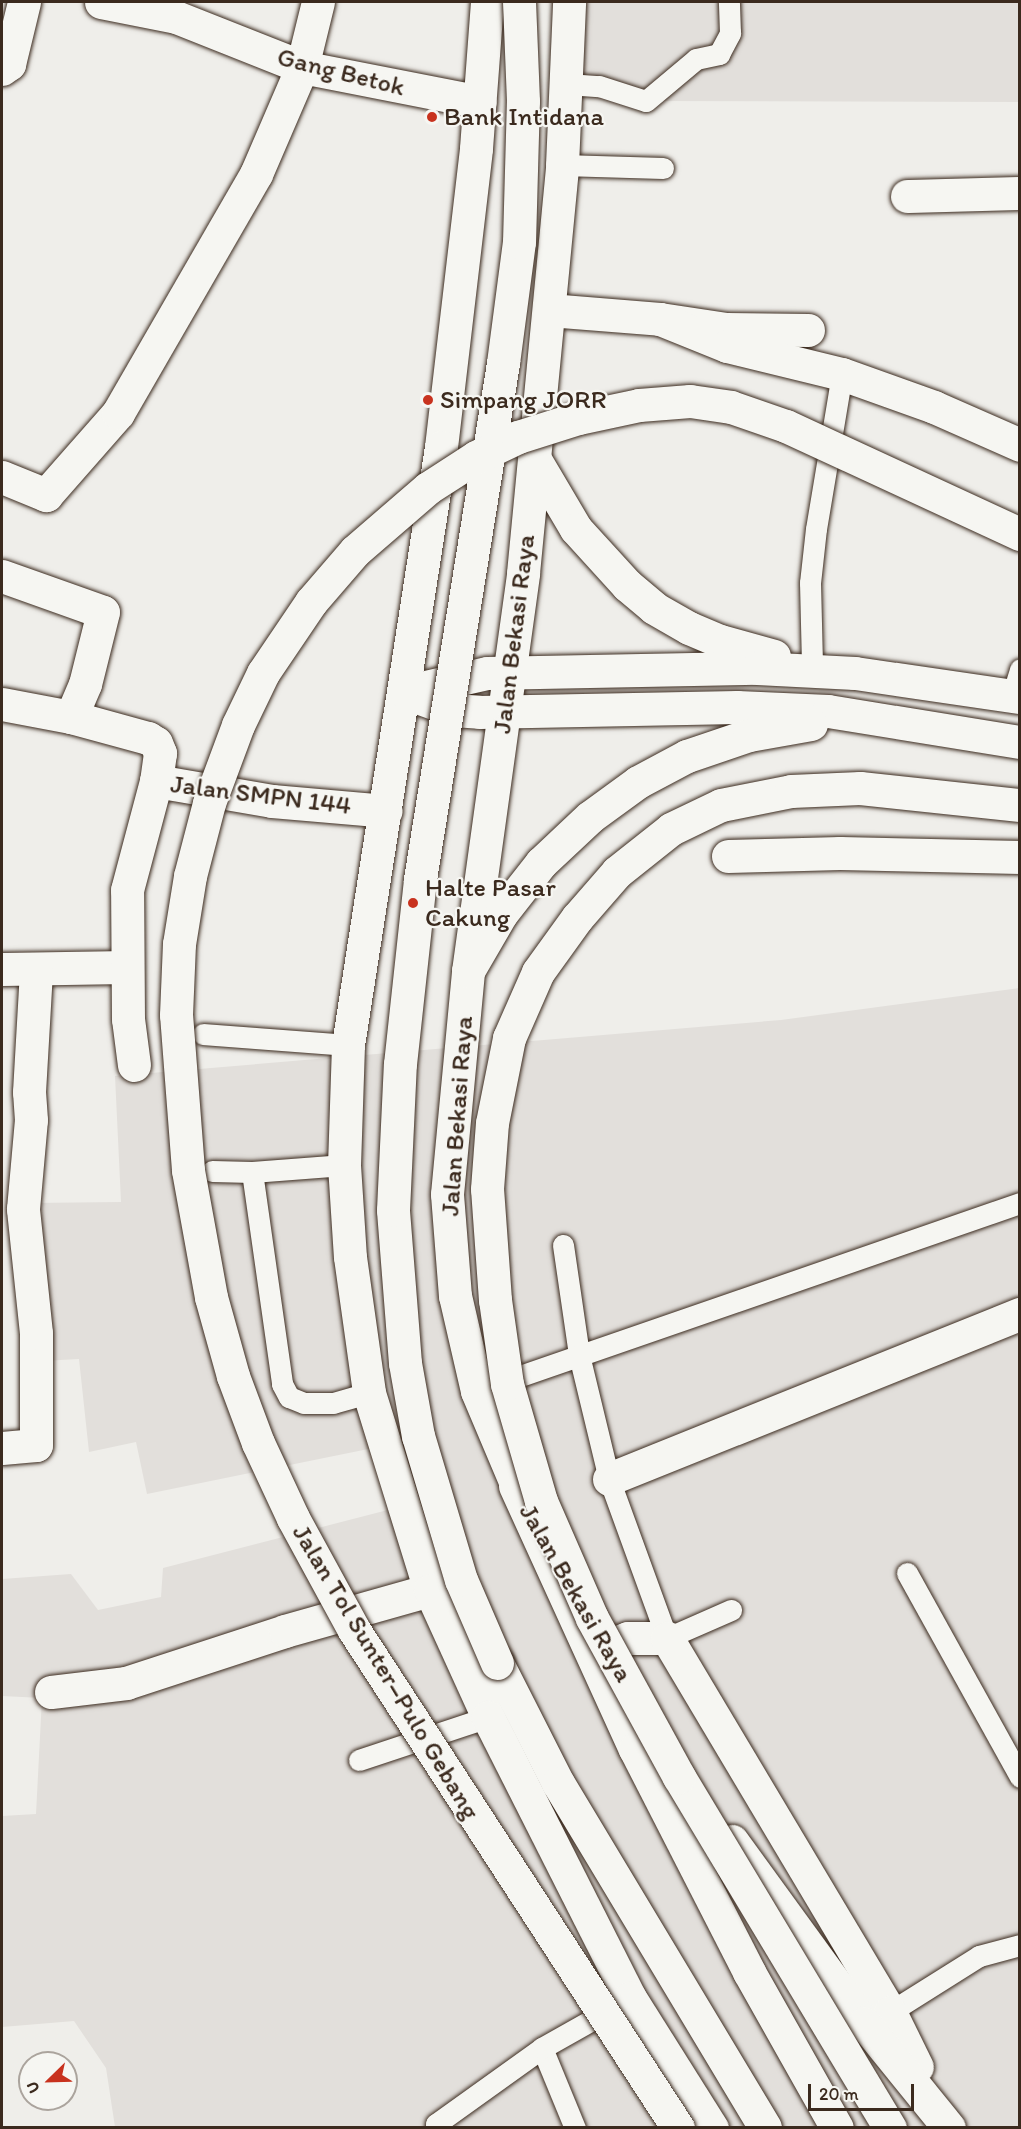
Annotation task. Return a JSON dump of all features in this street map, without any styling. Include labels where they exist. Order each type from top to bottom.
[{"type":"main road","points":[[6,62],[24,2]]},
{"type":"main road","name":"Gang Betok","points":[[101,2],[176,17],[302,67],[480,102]]},
{"type":"main road","points":[[2,477],[46,495],[118,413],[256,174],[302,67],[318,2]]},
{"type":"main road","points":[[487,2],[480,102],[441,447],[406,693],[348,1046],[344,1165],[352,1281],[369,1393],[430,1590],[488,1716],[630,1998],[712,2127]]},
{"type":"main road","points":[[519,2],[523,168],[512,303],[431,804],[400,1064],[393,1210],[405,1363],[437,1508],[461,1580],[496,1663],[569,1802],[765,2127]]},
{"type":"main road","name":"Jalan Bekasi Raya","points":[[569,2],[562,165],[534,458],[511,672],[468,971],[447,1194],[455,1296],[477,1391],[515,1486],[603,1648],[722,1827],[864,2023],[945,2122]]},
{"type":"main road","points":[[906,196],[1020,193]]},
{"type":"main road","points":[[549,310],[660,319],[726,329],[808,330]]},
{"type":"main road","points":[[660,319],[727,346],[843,374],[934,407],[1020,445]]},
{"type":"main road","name":"Jalan Tol Sunter–Pulo Gebang","points":[[678,2127],[354,1630],[293,1518],[251,1426],[211,1297],[183,1126],[177,978],[190,876],[209,803],[238,725],[263,674],[311,602],[355,551],[429,488],[476,457],[518,437],[588,415],[639,405],[690,401],[730,407],[786,426],[1020,534]]},
{"type":"main road","points":[[441,447],[534,458],[554,495],[598,557],[654,608],[720,641],[855,673]]},
{"type":"main road","points":[[2,576],[103,612],[85,684],[71,717]]},
{"type":"main road","points":[[406,693],[465,676],[511,672],[756,668],[855,673],[1017,687]]},
{"type":"main road","points":[[406,693],[453,710],[504,713],[737,707],[828,711],[1020,742]]},
{"type":"main road","name":"Jalan SMPN 144","points":[[2,704],[71,717],[156,743],[160,753],[156,781],[272,801],[386,811]]},
{"type":"main road","points":[[468,971],[501,914],[541,862],[590,817],[638,782],[687,756],[749,735],[811,724],[891,720]]},
{"type":"main road","points":[[134,1065],[126,967],[128,882],[156,781]]},
{"type":"main road","points":[[890,2127],[678,1777],[592,1618],[541,1501],[507,1384],[495,1300],[488,1189],[492,1123],[509,1038],[538,972],[577,918],[617,872],[671,829],[721,806],[791,790],[860,788],[1020,805]]},
{"type":"main road","points":[[728,856],[840,853],[1020,857]]},
{"type":"main road","points":[[2,969],[126,967]]},
{"type":"main road","points":[[2,1448],[36,1445],[36,1333],[23,1209],[31,1120],[29,1092],[36,969]]},
{"type":"main road","points":[[609,1479],[1020,1314]]},
{"type":"main road","points":[[515,1486],[635,1749],[749,1972],[837,2127]]},
{"type":"main road","points":[[51,1692],[126,1683],[285,1631],[430,1590]]},
{"type":"main road","points":[[603,1648],[628,1638],[667,1638],[890,2012],[945,2122]]},
{"type":"lane","points":[[567,84],[599,86],[646,101],[696,59],[719,54],[730,33],[729,2]]},
{"type":"lane","points":[[562,165],[663,168]]},
{"type":"lane","points":[[812,664],[810,583],[816,529],[843,374]]},
{"type":"lane","points":[[203,1035],[348,1046]]},
{"type":"lane","points":[[212,1171],[252,1172],[344,1165]]},
{"type":"lane","points":[[252,1172],[282,1384],[289,1397],[304,1403],[333,1403],[369,1393]]},
{"type":"lane","points":[[477,1391],[1020,1203]]},
{"type":"lane","points":[[563,1245],[579,1355],[609,1479],[667,1638],[732,1610]]},
{"type":"lane","points":[[907,1573],[1020,1777]]},
{"type":"lane","points":[[359,1760],[488,1716]]},
{"type":"lane","points":[[890,2012],[979,1956],[1020,1945]]},
{"type":"lane","points":[[433,2126],[542,2048],[630,1998]]},
{"type":"lane","points":[[542,2048],[575,2127]]},
{"type":"shaded area","points":[[563,2],[1019,2],[1019,102],[646,101],[567,84]]},
{"type":"shaded area","points":[[1019,988],[1019,2127],[115,2127],[106,2068],[74,2021],[2,2027],[2,1816],[36,1814],[42,1698],[2,1696],[2,1579],[71,1574],[98,1610],[161,1597],[163,1568],[411,1504],[388,1445],[147,1494],[136,1442],[89,1452],[79,1359],[42,1361],[29,1203],[121,1202],[115,1076],[781,1020]]},
{"type":"place","name":"Bank Intidana","points":[[432,117]]},
{"type":"place","name":"Simpang JORR","points":[[428,400]]},
{"type":"place","name":"Halte Pasar Cakung","points":[[413,903]]}]
